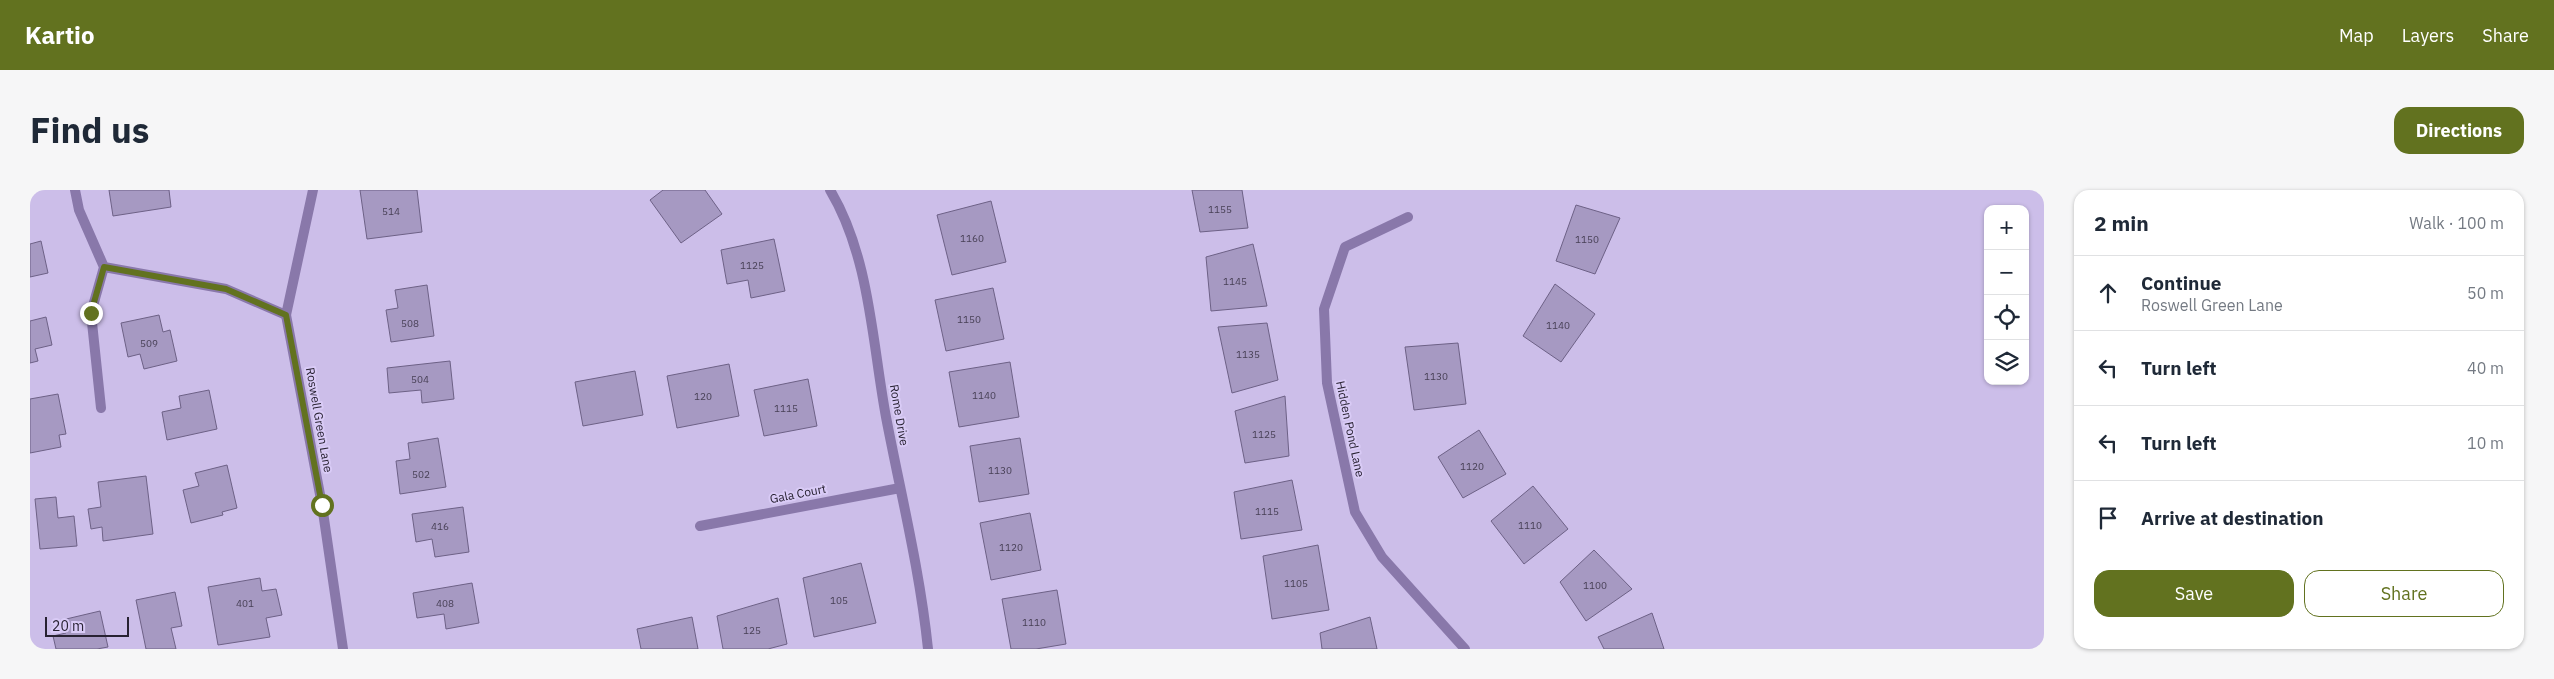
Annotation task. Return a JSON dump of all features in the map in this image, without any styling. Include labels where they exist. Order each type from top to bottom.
[{"type":"street","points":[[76,190],[79,210],[104,267],[91,313],[101,408]]},
{"type":"street","points":[[104,267],[226,289],[286,315],[313,190]]},
{"type":"street","name":"Rome Drive","points":[[830,190],[842,210],[861,269],[900,488],[922,597],[928,649]]},
{"type":"street","name":"Hidden Pond Lane","points":[[1408,218],[1345,247],[1324,309],[1327,383],[1355,512],[1382,557],[1465,649]]},
{"type":"street","name":"Roswell Green Lane","points":[[286,315],[322,505],[343,649]]},
{"type":"street","name":"Gala Court","points":[[700,526],[900,488]]},
{"type":"building","points":[[109,190],[169,190],[171,207],[113,216]]},
{"type":"building","points":[[360,190],[417,190],[422,232],[367,239]]},
{"type":"building","points":[[663,190],[705,190],[722,214],[681,243],[650,200]]},
{"type":"building","points":[[1192,190],[1242,190],[1248,228],[1200,232]]},
{"type":"building","points":[[991,201],[1006,262],[952,275],[937,215]]},
{"type":"building","points":[[1576,205],[1620,218],[1595,274],[1556,261]]},
{"type":"building","points":[[774,239],[785,291],[751,298],[748,280],[727,284],[721,250]]},
{"type":"building","points":[[41,241],[48,273],[30,277],[30,244]]},
{"type":"building","points":[[1253,244],[1267,306],[1211,311],[1206,257]]},
{"type":"building","points":[[1555,284],[1595,314],[1561,362],[1523,336]]},
{"type":"building","points":[[427,285],[434,336],[391,342],[386,310],[398,308],[395,290]]},
{"type":"building","points":[[993,288],[1004,339],[946,351],[935,300]]},
{"type":"building","points":[[159,315],[163,332],[170,330],[177,361],[144,369],[140,354],[128,357],[121,323]]},
{"type":"building","points":[[46,317],[52,345],[35,349],[38,361],[30,363],[30,321]]},
{"type":"building","points":[[1267,323],[1278,380],[1232,393],[1218,327]]},
{"type":"building","points":[[1458,343],[1466,404],[1414,410],[1405,347]]},
{"type":"building","points":[[450,361],[454,399],[422,403],[421,390],[389,393],[387,368]]},
{"type":"building","points":[[1010,362],[1019,417],[959,427],[949,372]]},
{"type":"building","points":[[729,364],[739,416],[677,428],[667,376]]},
{"type":"building","points":[[635,371],[643,415],[583,426],[575,382]]},
{"type":"building","points":[[808,379],[817,426],[764,436],[754,390]]},
{"type":"building","points":[[209,390],[217,429],[167,440],[162,412],[181,408],[179,396]]},
{"type":"building","points":[[58,394],[66,434],[59,435],[61,447],[30,453],[30,399]]},
{"type":"building","points":[[1285,396],[1289,456],[1245,463],[1235,411]]},
{"type":"building","points":[[1479,430],[1506,474],[1463,498],[1438,457]]},
{"type":"building","points":[[438,438],[446,487],[400,494],[396,461],[410,459],[408,443]]},
{"type":"building","points":[[1020,438],[1029,494],[979,502],[970,446]]},
{"type":"building","points":[[227,465],[237,508],[222,512],[223,515],[191,523],[183,490],[199,486],[195,473]]},
{"type":"building","points":[[146,476],[153,534],[103,541],[102,527],[91,529],[88,509],[101,507],[98,482]]},
{"type":"building","points":[[1292,480],[1302,530],[1241,539],[1234,492]]},
{"type":"building","points":[[1533,486],[1568,529],[1524,564],[1491,521]]},
{"type":"building","points":[[56,497],[58,518],[74,516],[77,546],[40,549],[35,499]]},
{"type":"building","points":[[463,507],[469,552],[435,557],[432,539],[416,542],[412,514]]},
{"type":"building","points":[[1030,513],[1041,570],[991,580],[980,523]]},
{"type":"building","points":[[1318,545],[1329,610],[1272,619],[1263,556]]},
{"type":"building","points":[[1594,550],[1632,589],[1586,621],[1560,582]]},
{"type":"building","points":[[861,563],[876,623],[814,637],[803,578]]},
{"type":"building","points":[[260,578],[262,591],[276,589],[282,615],[266,618],[270,637],[218,645],[208,587]]},
{"type":"building","points":[[472,583],[479,623],[446,629],[444,614],[417,618],[413,593]]},
{"type":"building","points":[[1057,590],[1066,644],[1036,649],[1011,649],[1002,599]]},
{"type":"building","points":[[175,592],[182,626],[171,628],[176,649],[146,649],[136,600]]},
{"type":"building","points":[[778,598],[787,644],[768,649],[723,649],[717,616]]},
{"type":"building","points":[[100,611],[108,647],[97,649],[56,649],[53,636],[66,633],[62,620]]},
{"type":"building","points":[[1652,613],[1664,649],[1604,649],[1598,637]]},
{"type":"building","points":[[692,617],[698,649],[641,649],[637,629]]},
{"type":"building","points":[[1370,617],[1377,649],[1322,649],[1320,633]]},
{"type":"route","points":[[91,313],[104,267],[226,289],[286,315],[322,505]]}]
